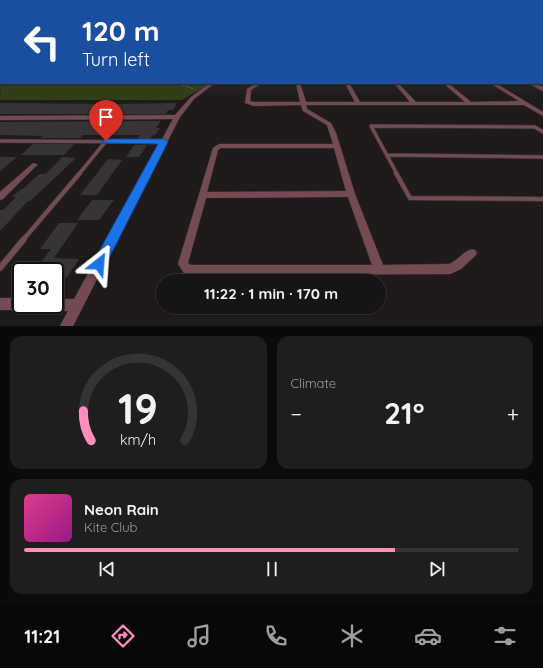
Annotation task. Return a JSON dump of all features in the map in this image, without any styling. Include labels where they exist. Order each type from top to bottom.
[{"type":"street","points":[[66,326],[177,118],[186,104],[201,90],[211,84]]},
{"type":"street","points":[[258,84],[249,89],[246,102],[254,104],[525,104]]},
{"type":"street","points":[[298,84],[305,110],[329,124],[333,132],[351,194],[378,269]]},
{"type":"street","points":[[348,84],[358,104]]},
{"type":"street","points":[[397,84],[414,104]]},
{"type":"street","points":[[445,84],[470,104]]},
{"type":"street","points":[[494,84],[543,114]]},
{"type":"street","points":[[533,84],[543,89]]},
{"type":"street","points":[[0,118],[177,118]]},
{"type":"street","points":[[336,146],[219,146],[215,149],[183,264],[188,270],[450,269],[457,266],[472,253]]},
{"type":"street","points":[[0,197],[34,165]]},
{"type":"street","points":[[203,195],[351,194]]},
{"type":"street","points":[[0,304],[12,304]]},
{"type":"street","points":[[64,305],[77,305]]},
{"type":"lane","points":[[542,200],[410,198],[371,126],[535,127],[543,132]]},
{"type":"lane","points":[[0,141],[164,142]]},
{"type":"lane","points":[[0,145],[5,141]]},
{"type":"lane","points":[[0,268],[106,141]]},
{"type":"lane","points":[[387,155],[543,157]]},
{"type":"path","points":[[180,84],[201,90]]},
{"type":"green space","points":[[1,84],[209,84],[182,100],[0,100]]},
{"type":"building","points":[[0,103],[177,103],[173,110],[168,110],[166,114],[0,114]]},
{"type":"building","points":[[161,121],[156,128],[160,128],[150,139],[138,139],[140,135],[83,135],[80,138],[40,138],[43,136],[0,135],[0,122]]},
{"type":"building","points":[[33,144],[74,144],[64,155],[21,155]]},
{"type":"building","points":[[134,145],[147,145],[139,157],[126,157]]},
{"type":"building","points":[[0,157],[17,157],[0,171]]},
{"type":"building","points":[[62,157],[76,158],[30,201],[28,201],[0,231],[0,210],[3,210],[16,197],[12,197],[39,174],[46,174]]},
{"type":"building","points":[[108,159],[122,160],[97,195],[80,195]]},
{"type":"building","points":[[92,200],[114,200],[99,220],[77,220]]},
{"type":"building","points":[[59,223],[78,223],[54,258],[79,259],[67,277],[64,277],[64,262],[41,262],[51,249],[40,249]]},
{"type":"route","points":[[99,264],[164,142],[106,141]]}]
